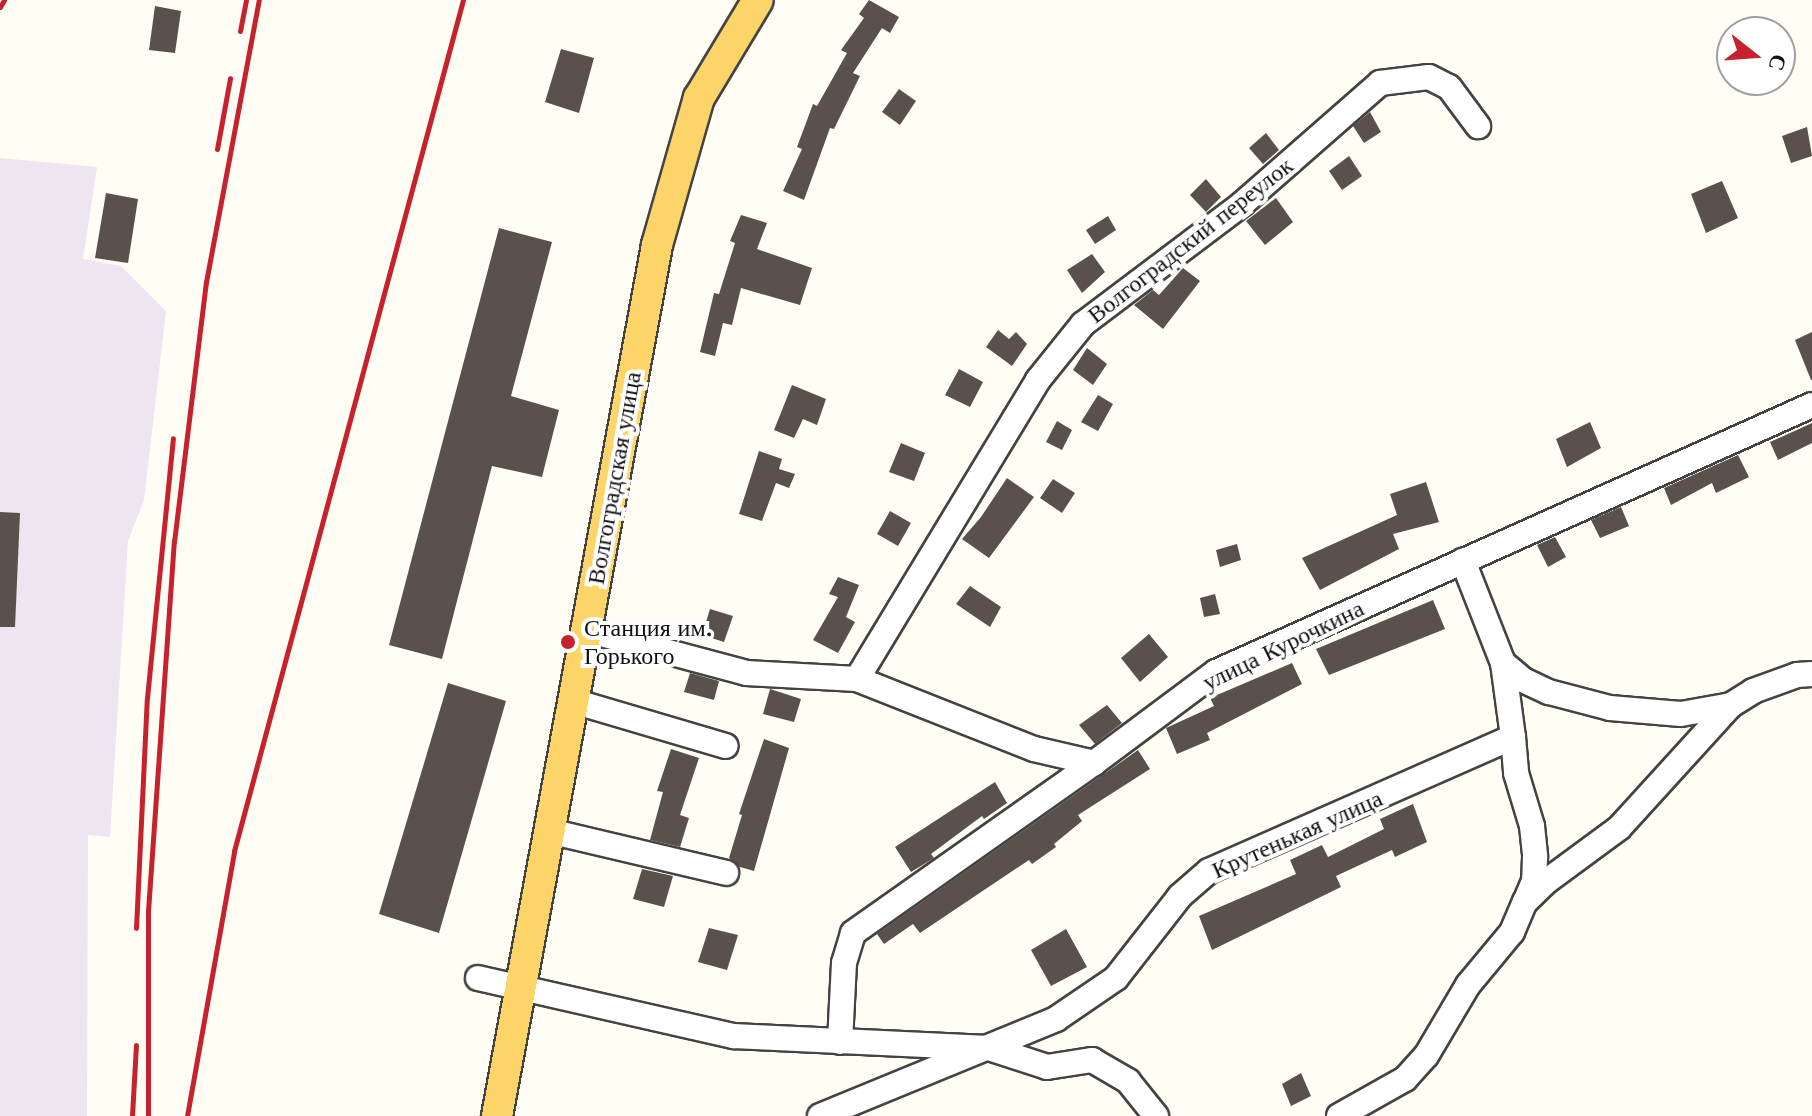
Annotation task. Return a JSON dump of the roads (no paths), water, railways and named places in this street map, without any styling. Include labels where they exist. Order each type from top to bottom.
[{"type":"main road","name":"Волгоградская улица","points":[[497,1116],[657,245],[699,98],[758,0]]},
{"type":"street","name":"Волгоградский переулок","points":[[857,679],[1038,380],[1083,324],[1242,204],[1380,83],[1429,77],[1449,87],[1478,126]]},
{"type":"street","name":"улица Курочкина","points":[[840,1042],[844,963],[853,933],[1094,763],[1216,672],[1812,405]]},
{"type":"street","points":[[1339,1116],[1405,1079],[1426,1056],[1468,985],[1512,932],[1534,881],[1532,826],[1516,773],[1503,663],[1463,561]]},
{"type":"street","points":[[586,630],[746,673],[857,679],[1034,749],[1094,763]]},
{"type":"street","points":[[1503,663],[1523,680],[1549,692],[1610,708],[1681,714],[1731,705]]},
{"type":"street","points":[[1525,902],[1547,881],[1619,828],[1731,705],[1753,691],[1797,675],[1812,674]]},
{"type":"street","points":[[573,701],[726,746]]},
{"type":"street","name":"Крутенькая улица","points":[[820,1116],[1056,1019],[1116,978],[1180,896],[1209,871],[1513,737]]},
{"type":"street","points":[[549,831],[726,873]]},
{"type":"street","points":[[478,978],[733,1036],[989,1048],[1047,1067],[1092,1060],[1128,1081],[1156,1116]]},
{"type":"railway","points":[[0,7],[4,0]]},
{"type":"railway","points":[[240,31],[246,0]]},
{"type":"railway","points":[[148,1116],[148,911],[174,542],[206,282],[259,0]]},
{"type":"railway","points":[[187,1116],[234,851],[463,0]]},
{"type":"railway","points":[[217,149],[230,78]]},
{"type":"railway","points":[[136,928],[147,698],[173,438]]},
{"type":"railway","points":[[132,1116],[136,1045]]},
{"type":"place","name":"Станция им. Горького","points":[[568,642]]}]
